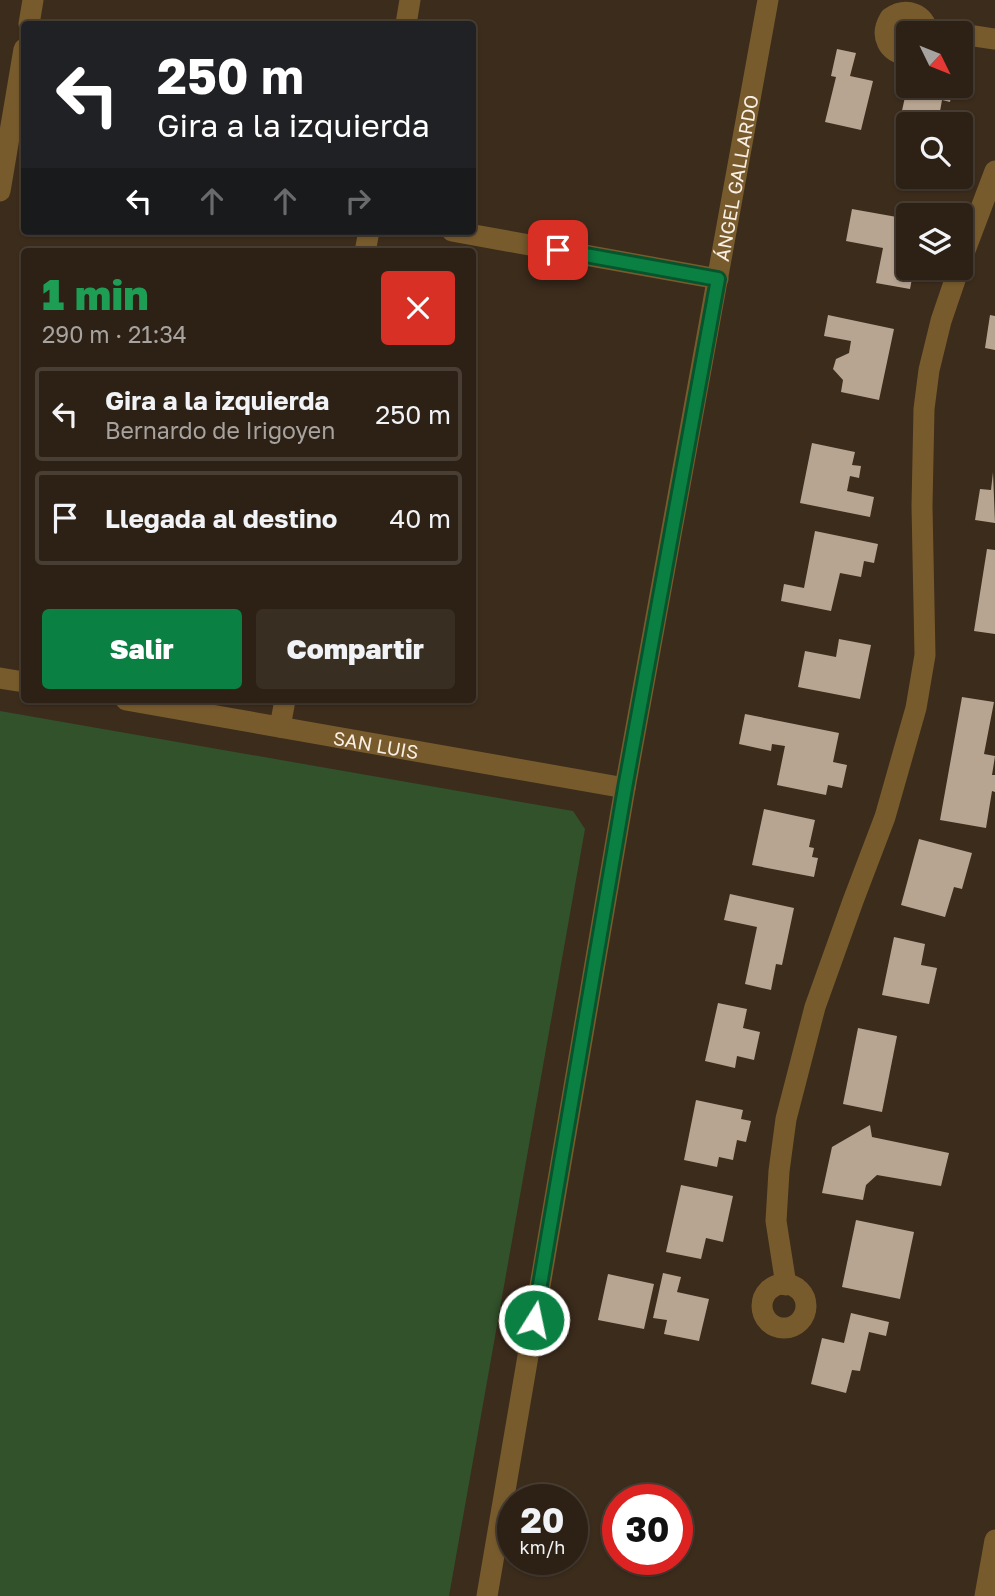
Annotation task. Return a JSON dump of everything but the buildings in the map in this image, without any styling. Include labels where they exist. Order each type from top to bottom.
[{"type":"street","points":[[30,21],[33,0]]},
{"type":"street","points":[[406,21],[410,0]]},
{"type":"street","name":"ÁNGEL GALLARDO","points":[[487,1596],[625,788],[768,0]]},
{"type":"street","points":[[896,51],[888,46],[885,32],[890,19],[902,12],[916,14],[923,21]]},
{"type":"street","points":[[973,36],[995,39]]},
{"type":"street","points":[[0,191],[10,151],[21,71]]},
{"type":"street","points":[[973,229],[995,170]]},
{"type":"street","points":[[474,235],[718,279]]},
{"type":"street","points":[[786,1285],[776,1221],[786,1118],[822,986],[886,817],[916,708],[926,656],[922,506],[924,409],[929,370],[954,280]]},
{"type":"street","points":[[0,678],[21,682]]},
{"type":"street","name":"SAN LUIS","points":[[143,703],[625,788]]},
{"type":"street","points":[[280,727],[284,703]]},
{"type":"street","points":[[985,1596],[995,1539]]},
{"type":"green space","points":[[0,711],[573,811],[585,829],[449,1596],[0,1596]]},
{"type":"route","points":[[534,1320],[625,788],[718,279],[558,250]]}]
